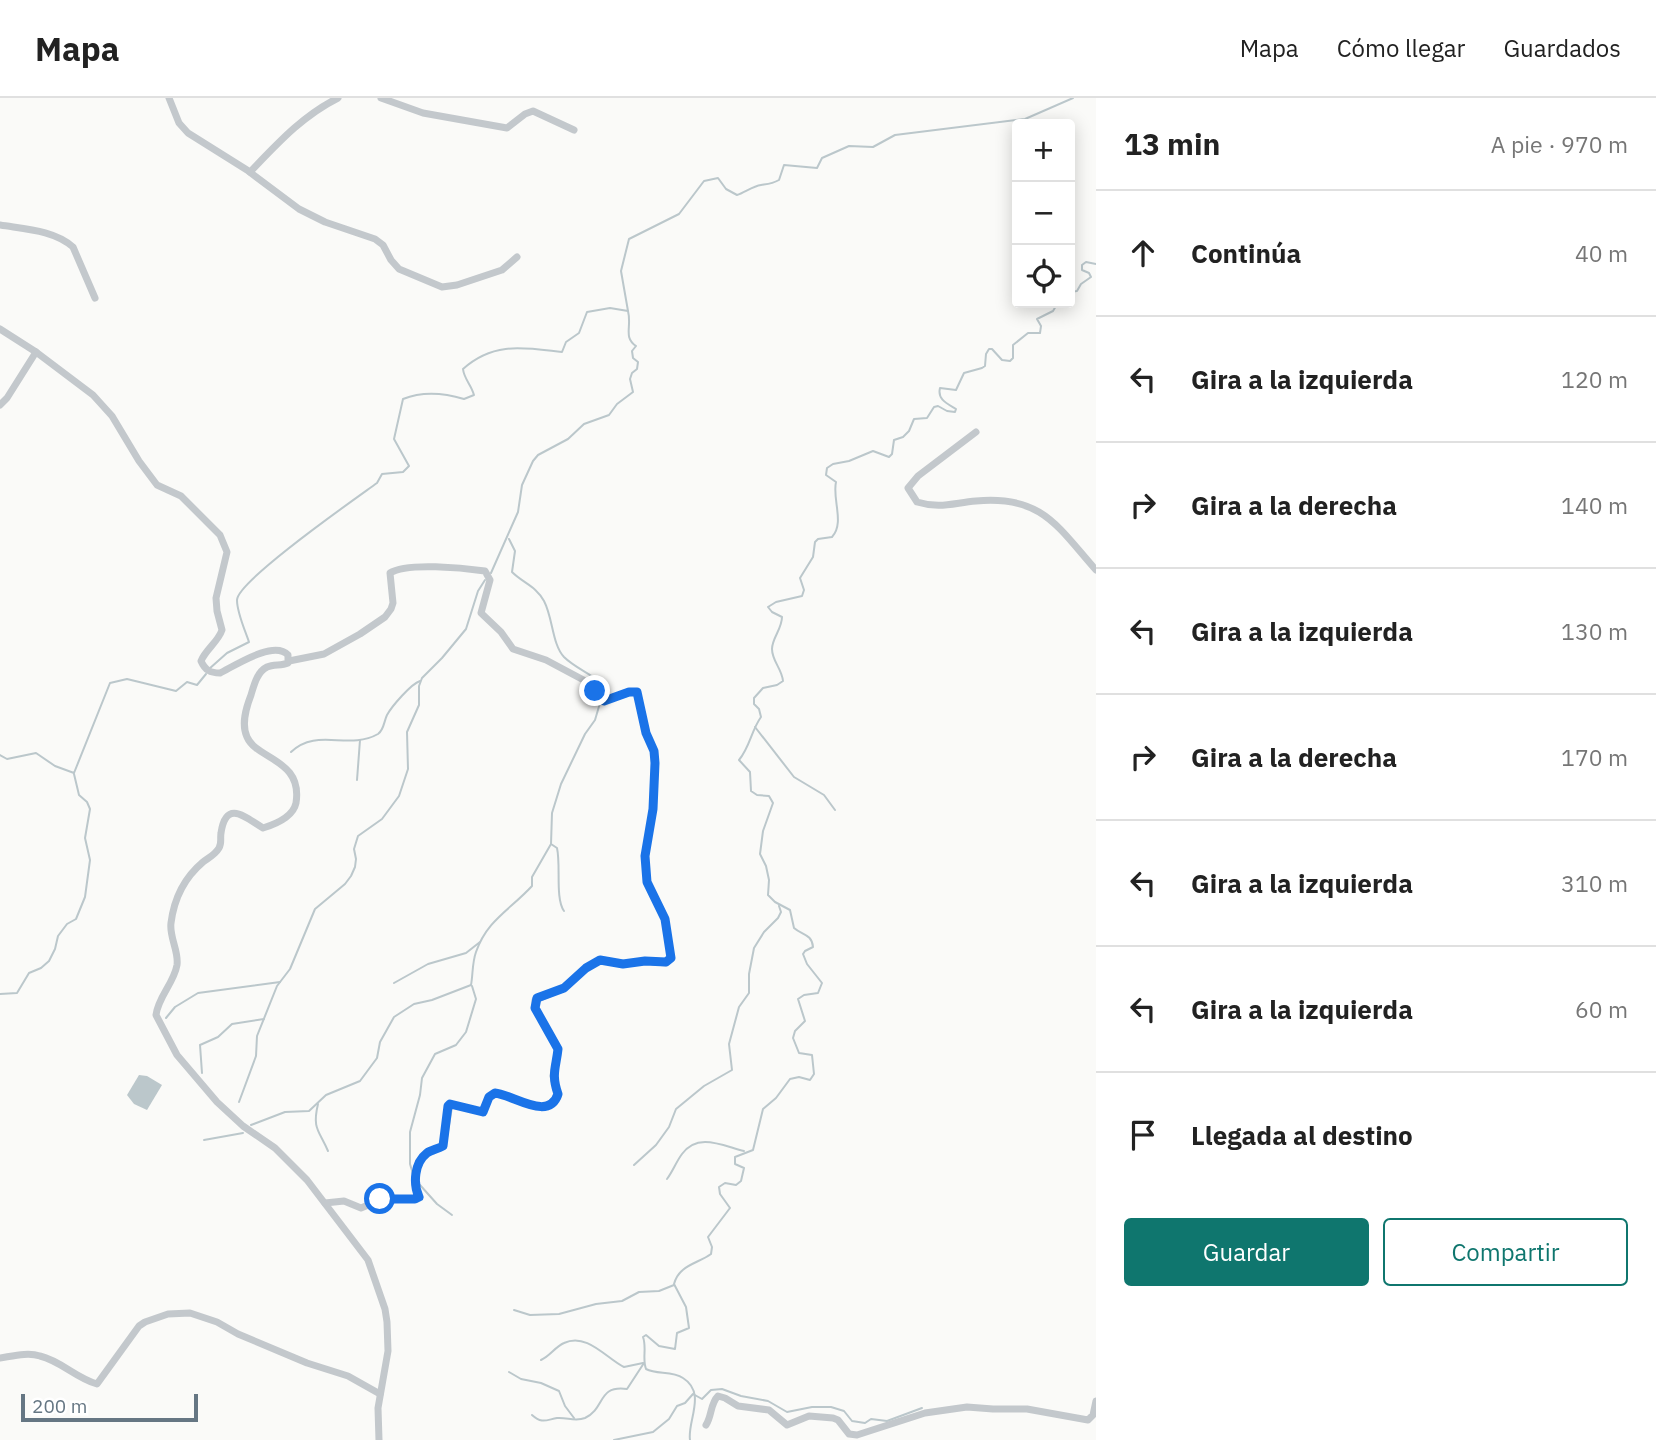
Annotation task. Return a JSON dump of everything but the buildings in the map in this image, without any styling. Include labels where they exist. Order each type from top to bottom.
[{"type":"street","points":[[169,98],[179,123],[188,133],[299,209],[343,229],[375,239],[383,245],[399,269],[442,287],[457,285],[502,270],[517,257]]},
{"type":"street","points":[[250,173],[295,125],[338,98]]},
{"type":"street","points":[[381,98],[423,113],[508,128],[533,111],[574,130]]},
{"type":"street","points":[[0,225],[54,235],[66,241],[73,247],[95,298]]},
{"type":"street","points":[[0,329],[93,395],[113,415],[139,461],[157,485],[174,491],[188,502],[211,525],[226,546],[227,556],[216,604],[222,630],[201,661],[208,671],[220,673],[272,649],[287,653],[289,661]]},
{"type":"street","points":[[0,405],[36,352]]},
{"type":"street","points":[[976,432],[918,476],[908,488],[916,502],[928,506],[948,506],[997,500],[1031,506],[1057,525],[1096,570]]},
{"type":"street","points":[[325,1203],[344,1201],[361,1208],[385,1198],[419,1197],[414,1184],[419,1166],[426,1153],[443,1146],[450,1104],[483,1112],[489,1097],[495,1093],[533,1106],[547,1107],[558,1097],[553,1076],[558,1049],[535,1008],[535,1000],[564,988],[586,968],[600,960],[623,964],[666,962],[671,958],[665,919],[647,882],[645,856],[653,809],[655,763],[637,692],[601,700],[591,684],[547,660],[513,649],[481,612],[490,580],[485,571],[419,566],[396,568],[390,573],[393,603],[385,617],[324,654],[267,667],[260,674],[248,702],[245,729],[251,744],[275,758],[293,781],[295,807],[276,824],[263,828],[238,812],[225,818],[221,846],[201,863],[175,899],[170,930],[177,963],[156,1015],[177,1055],[217,1102],[243,1126],[275,1148],[307,1180],[368,1260],[385,1309],[388,1351],[380,1394],[379,1440]]},
{"type":"street","points":[[0,1358],[39,1355],[78,1378],[97,1384],[139,1326],[145,1321],[179,1312],[217,1322],[287,1355],[348,1377],[380,1394]]},
{"type":"street","points":[[706,1425],[718,1396],[738,1406],[764,1408],[787,1425],[809,1416],[833,1418],[838,1420],[849,1434],[857,1435],[925,1413],[967,1407],[1027,1409],[1084,1421],[1091,1418],[1096,1401]]},
{"type":"shaded area","points":[[139,1075],[147,1076],[162,1085],[147,1110],[134,1104],[127,1095]]},
{"type":"waterway","points":[[209,669],[227,653],[249,642],[237,600],[242,590],[275,559],[377,483],[382,474],[403,472],[409,466],[394,439],[403,399],[433,394],[464,399],[474,395],[463,369],[486,354],[510,348],[562,352],[566,342],[579,333],[587,312],[610,308],[628,311],[621,271],[629,239],[679,214],[704,181],[718,178],[726,189],[737,195],[779,180],[784,165],[817,168],[822,158],[849,146],[873,147],[895,135],[1025,119],[1073,98]]},
{"type":"waterway","points":[[1075,291],[1091,277],[1082,270],[1082,265],[1086,262],[1096,264]]},
{"type":"waterway","points":[[690,1440],[694,1391],[690,1384],[679,1376],[646,1369],[643,1337],[646,1335],[659,1346],[675,1349],[677,1333],[689,1328],[686,1307],[674,1284],[684,1269],[711,1254],[712,1247],[708,1237],[730,1208],[720,1194],[719,1187],[725,1183],[736,1185],[741,1181],[744,1168],[735,1164],[735,1157],[753,1150],[763,1109],[776,1098],[790,1079],[799,1077],[810,1080],[814,1074],[812,1055],[799,1053],[793,1038],[795,1031],[805,1021],[798,999],[804,995],[818,993],[822,983],[807,964],[803,954],[813,947],[811,940],[794,928],[790,910],[768,895],[769,880],[760,854],[763,831],[773,803],[769,796],[757,795],[751,791],[750,772],[739,760],[761,717],[754,698],[763,688],[783,681],[772,649],[782,617],[768,607],[776,602],[802,596],[804,590],[800,578],[813,557],[815,542],[832,537],[836,531],[836,482],[826,475],[827,468],[873,451],[889,457],[894,440],[909,431],[914,419],[927,418],[934,407],[938,406],[955,412],[956,409],[942,399],[940,388],[956,390],[964,373],[985,366],[989,349],[1002,360],[1010,361],[1013,358],[1013,345],[1028,333],[1040,333],[1041,326],[1037,319],[1055,308]]},
{"type":"waterway","points":[[491,573],[518,512],[522,485],[533,461],[538,455],[568,439],[584,424],[609,415],[617,404],[633,392],[630,379],[638,362],[633,358],[632,351],[636,346],[629,335],[628,311]]},
{"type":"waterway","points":[[509,539],[515,551],[512,572],[541,596],[560,652],[568,661],[600,682],[603,687],[602,698]]},
{"type":"waterway","points":[[239,1102],[256,1056],[257,1036],[277,986],[290,969],[315,909],[351,876],[355,867],[354,849],[358,836],[382,819],[399,796],[408,769],[407,732],[419,705],[422,678],[466,629],[478,591],[485,580]]},
{"type":"waterway","points":[[0,755],[7,759],[36,753],[55,766],[74,773],[110,683],[127,679],[176,691],[187,682],[197,685],[206,674]]},
{"type":"waterway","points":[[291,752],[311,741],[367,739],[378,734],[393,706],[420,681]]},
{"type":"waterway","points":[[251,1125],[285,1112],[309,1111],[326,1095],[360,1081],[377,1058],[380,1042],[394,1017],[414,1004],[471,985],[475,956],[486,932],[532,886],[532,877],[551,844],[552,813],[561,784],[585,734],[595,720],[600,703]]},
{"type":"waterway","points":[[755,727],[794,777],[824,795],[835,810]]},
{"type":"waterway","points":[[357,780],[360,740]]},
{"type":"waterway","points":[[0,994],[17,993],[29,973],[49,961],[58,936],[67,924],[76,919],[85,897],[90,860],[85,838],[90,809],[79,795],[74,774]]},
{"type":"waterway","points":[[551,844],[557,848],[560,898],[564,911]]},
{"type":"waterway","points":[[634,1165],[656,1145],[669,1127],[676,1109],[704,1086],[732,1070],[729,1044],[739,1007],[749,993],[754,948],[764,932],[778,918],[781,912],[779,906]]},
{"type":"waterway","points":[[394,983],[428,964],[466,953],[480,942]]},
{"type":"waterway","points":[[166,1018],[175,1007],[198,993],[280,982]]},
{"type":"waterway","points":[[413,1174],[410,1164],[410,1132],[422,1078],[435,1054],[456,1045],[466,1032],[476,999],[472,986]]},
{"type":"waterway","points":[[202,1073],[200,1045],[218,1037],[232,1024],[264,1019]]},
{"type":"waterway","points":[[318,1104],[316,1124],[328,1151]]},
{"type":"waterway","points":[[204,1140],[243,1133]]},
{"type":"waterway","points":[[667,1179],[682,1154],[695,1144],[711,1142],[744,1151]]},
{"type":"waterway","points":[[420,1185],[437,1204],[452,1215]]},
{"type":"waterway","points":[[514,1310],[530,1315],[559,1314],[596,1304],[622,1301],[639,1292],[659,1291],[674,1285]]},
{"type":"waterway","points":[[541,1360],[564,1343],[581,1341],[624,1367],[643,1363]]},
{"type":"waterway","points":[[532,1415],[544,1421],[585,1418],[592,1414],[611,1390],[627,1389],[644,1363]]},
{"type":"waterway","points":[[509,1372],[521,1379],[541,1383],[559,1391],[574,1418]]},
{"type":"waterway","points":[[614,1440],[653,1432],[669,1419],[677,1406],[685,1403],[693,1394],[702,1399],[711,1390],[722,1389],[768,1401],[787,1412],[812,1407],[831,1407],[844,1411],[852,1421],[865,1423],[871,1419],[887,1421],[922,1408]]},
{"type":"route","points":[[380,1199],[419,1197],[414,1184],[419,1166],[426,1153],[443,1146],[450,1104],[483,1112],[489,1097],[495,1093],[538,1107],[547,1107],[558,1097],[553,1076],[558,1049],[535,1008],[537,998],[564,988],[586,968],[600,960],[623,964],[666,962],[671,958],[665,919],[649,889],[645,863],[655,788],[654,751],[646,733],[637,692],[629,692],[604,701],[595,691]]}]
